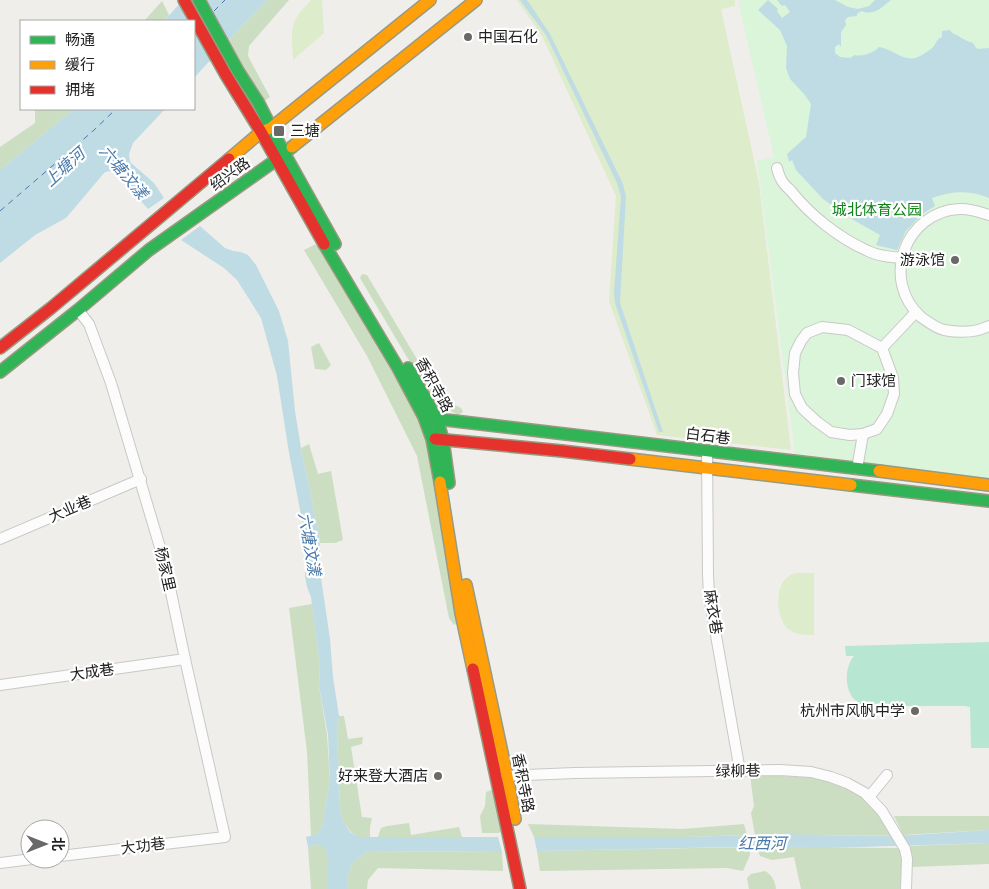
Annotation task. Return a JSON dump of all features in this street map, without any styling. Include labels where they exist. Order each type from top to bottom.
[{"type":"main road","points":[[184,0],[226,75],[266,130]]},
{"type":"main road","name":"香积寺路","points":[[199,0],[238,71],[258,102],[266,130],[280,157],[438,439]]},
{"type":"main road","name":"绍兴路","points":[[0,348],[266,130],[430,0]]},
{"type":"main road","name":"绍兴路","points":[[0,372],[149,250],[280,157],[476,0]]},
{"type":"main road","name":"香积寺路","points":[[280,157],[437,419],[444,503],[461,613],[529,889]]},
{"type":"main road","name":"白石巷","points":[[424,417],[989,485]]},
{"type":"main road","points":[[438,439],[562,451],[989,501]]},
{"type":"main road","name":"香积寺路","points":[[502,776],[520,889]]},
{"type":"street","points":[[777,168],[781,179],[795,196],[827,226],[868,252],[902,258]]},
{"type":"street","points":[[989,216],[976,210],[960,209],[944,212],[929,218],[907,242],[900,272],[902,287],[908,300],[916,312],[934,326],[955,332],[970,332],[989,326]]},
{"type":"street","name":"杨家里","points":[[78,310],[89,324],[111,383],[165,564],[225,837]]},
{"type":"street","points":[[882,348],[916,312]]},
{"type":"street","points":[[822,327],[848,330],[882,348],[893,378],[894,394],[887,414],[878,429],[863,434],[850,435],[831,432],[802,408],[796,394],[793,373],[795,353],[801,341],[808,333],[822,327]]},
{"type":"street","points":[[857,469],[863,434]]},
{"type":"street","name":"麻衣巷","points":[[707,450],[709,596],[740,771]]},
{"type":"street","name":"大业巷","points":[[0,539],[141,479]]},
{"type":"street","name":"大成巷","points":[[0,684],[185,659]]},
{"type":"street","name":"绿柳巷","points":[[502,776],[780,770],[811,772],[830,777],[865,793],[882,811],[907,855],[906,889]]},
{"type":"street","points":[[869,797],[887,775]]},
{"type":"street","name":"大功巷","points":[[70,855],[225,837]]},
{"type":"street","points":[[0,863],[20,860]]},
{"type":"green space","points":[[267,0],[289,0],[249,46],[248,56],[270,97],[263,102],[228,41]]},
{"type":"green space","points":[[311,0],[322,0],[324,33],[293,60],[292,37],[294,23]]},
{"type":"green space","points":[[517,0],[735,0],[735,6],[721,9],[759,183],[791,450],[657,435],[609,301],[616,196],[542,36]]},
{"type":"green space","name":"城北体育公园","points":[[739,0],[989,0],[989,485],[796,461],[757,161],[774,157]]},
{"type":"green space","points":[[162,1],[169,15],[165,20],[145,20]]},
{"type":"green space","points":[[35,110],[73,110],[0,170],[0,147],[35,123]]},
{"type":"green space","points":[[316,244],[401,387],[416,415],[428,446],[458,623],[454,625],[449,618],[417,456],[367,356],[304,250]]},
{"type":"green space","points":[[362,274],[367,275],[440,398],[461,408],[463,412],[458,415],[433,401],[360,278]]},
{"type":"green space","points":[[319,343],[331,365],[326,370],[315,369],[311,347]]},
{"type":"green space","points":[[309,444],[318,474],[331,471],[343,540],[335,543],[320,543],[301,448]]},
{"type":"green space","points":[[814,573],[814,635],[791,631],[782,620],[778,604],[780,588],[791,574]]},
{"type":"green space","points":[[312,604],[320,667],[319,686],[327,735],[330,779],[322,829],[317,834],[311,836],[307,752],[289,608]]},
{"type":"green space","points":[[989,642],[989,748],[971,748],[970,707],[868,706],[856,700],[851,694],[847,683],[847,671],[854,656],[846,656],[845,646]]},
{"type":"green space","points":[[339,716],[344,716],[348,739],[363,737],[362,744],[351,747],[362,817],[372,818],[370,837],[359,837],[352,833],[344,823],[340,810],[337,730]]},
{"type":"green space","points":[[750,775],[812,777],[832,782],[863,796],[878,813],[893,835],[755,835],[751,813],[754,806]]},
{"type":"green space","points":[[494,789],[502,830],[499,833],[482,833],[480,816],[485,806],[486,792]]},
{"type":"green space","points":[[894,816],[989,816],[989,830],[903,835]]},
{"type":"green space","points":[[409,823],[411,835],[459,827],[462,837],[378,837],[381,828]]},
{"type":"green space","points":[[528,824],[682,829],[744,824],[747,835],[534,837]]},
{"type":"green space","points":[[989,843],[989,864],[912,867],[912,857],[908,846]]},
{"type":"green space","points":[[317,844],[324,846],[327,856],[327,889],[311,889],[308,847]]},
{"type":"green space","points":[[750,847],[750,855],[743,871],[727,868],[540,871],[537,851]]},
{"type":"green space","points":[[757,847],[901,848],[904,851],[904,889],[801,889],[794,857],[772,860],[760,856]]},
{"type":"green space","points":[[369,851],[502,852],[503,871],[378,868],[368,880],[367,889],[348,889],[348,876],[351,866]]},
{"type":"green space","points":[[765,871],[773,878],[776,889],[749,889],[747,878],[751,874]]},
{"type":"water","points":[[183,0],[267,0],[195,77],[195,20],[165,20]]},
{"type":"water","points":[[520,0],[527,0],[550,34],[623,184],[626,196],[620,303],[663,432],[659,432],[615,303],[614,293],[621,197],[617,183],[546,35]]},
{"type":"water","points":[[768,0],[778,9],[777,11],[782,18],[790,12],[785,5],[782,6],[777,0],[835,0],[848,7],[858,9],[869,6],[875,0],[891,0],[874,12],[861,11],[857,16],[848,17],[845,20],[846,25],[841,32],[841,47],[839,44],[835,47],[835,53],[840,57],[850,58],[855,55],[864,55],[871,53],[879,47],[907,58],[918,57],[932,48],[938,39],[942,37],[942,31],[950,30],[952,33],[973,43],[976,48],[989,48],[989,198],[960,192],[932,198],[935,206],[921,215],[906,231],[897,250],[876,245],[880,235],[850,218],[823,199],[796,170],[792,160],[789,162],[787,154],[806,137],[811,104],[790,79],[786,68],[787,46],[780,30],[758,10]]},
{"type":"water","points":[[73,110],[164,110],[133,143],[129,154],[130,162],[154,183],[164,198],[148,209],[115,172],[105,172],[66,218],[35,235],[0,263],[0,170]]},
{"type":"water","name":"六塘汶漾","points":[[200,226],[225,248],[248,255],[256,265],[279,311],[288,341],[295,411],[319,534],[319,564],[339,716],[337,730],[340,810],[344,823],[351,833],[360,837],[498,837],[502,852],[369,851],[351,866],[348,876],[348,889],[327,889],[327,856],[324,847],[317,844],[308,847],[306,837],[317,834],[322,828],[330,779],[328,735],[319,686],[320,667],[311,597],[305,576],[306,546],[304,530],[277,376],[261,318],[237,280],[224,268],[181,240]]},
{"type":"water","name":"红西河","points":[[989,830],[989,843],[827,848],[734,847],[537,851],[534,837],[686,837],[784,834],[854,836],[912,835]]},
{"type":"ferry route","points":[[214,11],[225,0]]},
{"type":"ferry route","points":[[0,211],[115,110]]},
{"type":"traffic: fast","points":[[199,0],[238,71],[258,102],[335,244]]},
{"type":"traffic: fast","points":[[0,372],[149,250],[292,147]]},
{"type":"traffic: fast","points":[[324,244],[398,368],[424,417],[432,439],[440,482]]},
{"type":"traffic: fast","points":[[408,368],[437,419],[443,440],[449,483]]},
{"type":"traffic: fast","points":[[429,418],[879,471]]},
{"type":"traffic: fast","points":[[851,485],[989,501]]},
{"type":"traffic: slow","points":[[229,159],[261,132],[271,128],[430,0]]},
{"type":"traffic: slow","points":[[292,147],[476,0]]},
{"type":"traffic: slow","points":[[630,459],[851,485]]},
{"type":"traffic: slow","points":[[879,471],[989,485]]},
{"type":"traffic: slow","points":[[440,482],[461,613],[473,669]]},
{"type":"traffic: slow","points":[[466,585],[515,819]]},
{"type":"traffic: jam","points":[[184,0],[324,244]]},
{"type":"traffic: jam","points":[[0,348],[51,308],[229,159]]},
{"type":"traffic: jam","points":[[435,439],[630,459]]},
{"type":"traffic: jam","points":[[473,669],[520,889]]},
{"type":"place","name":"中国石化","points":[[468,37]]},
{"type":"place","name":"三塘","points":[[279,131]]},
{"type":"place","name":"游泳馆","points":[[955,260]]},
{"type":"place","name":"门球馆","points":[[841,381]]},
{"type":"place","name":"杭州市风帆中学","points":[[915,711]]},
{"type":"place","name":"好来登大酒店","points":[[438,776]]},
{"type":"water label","name":"上塘河","points":[[64,167]]}]
